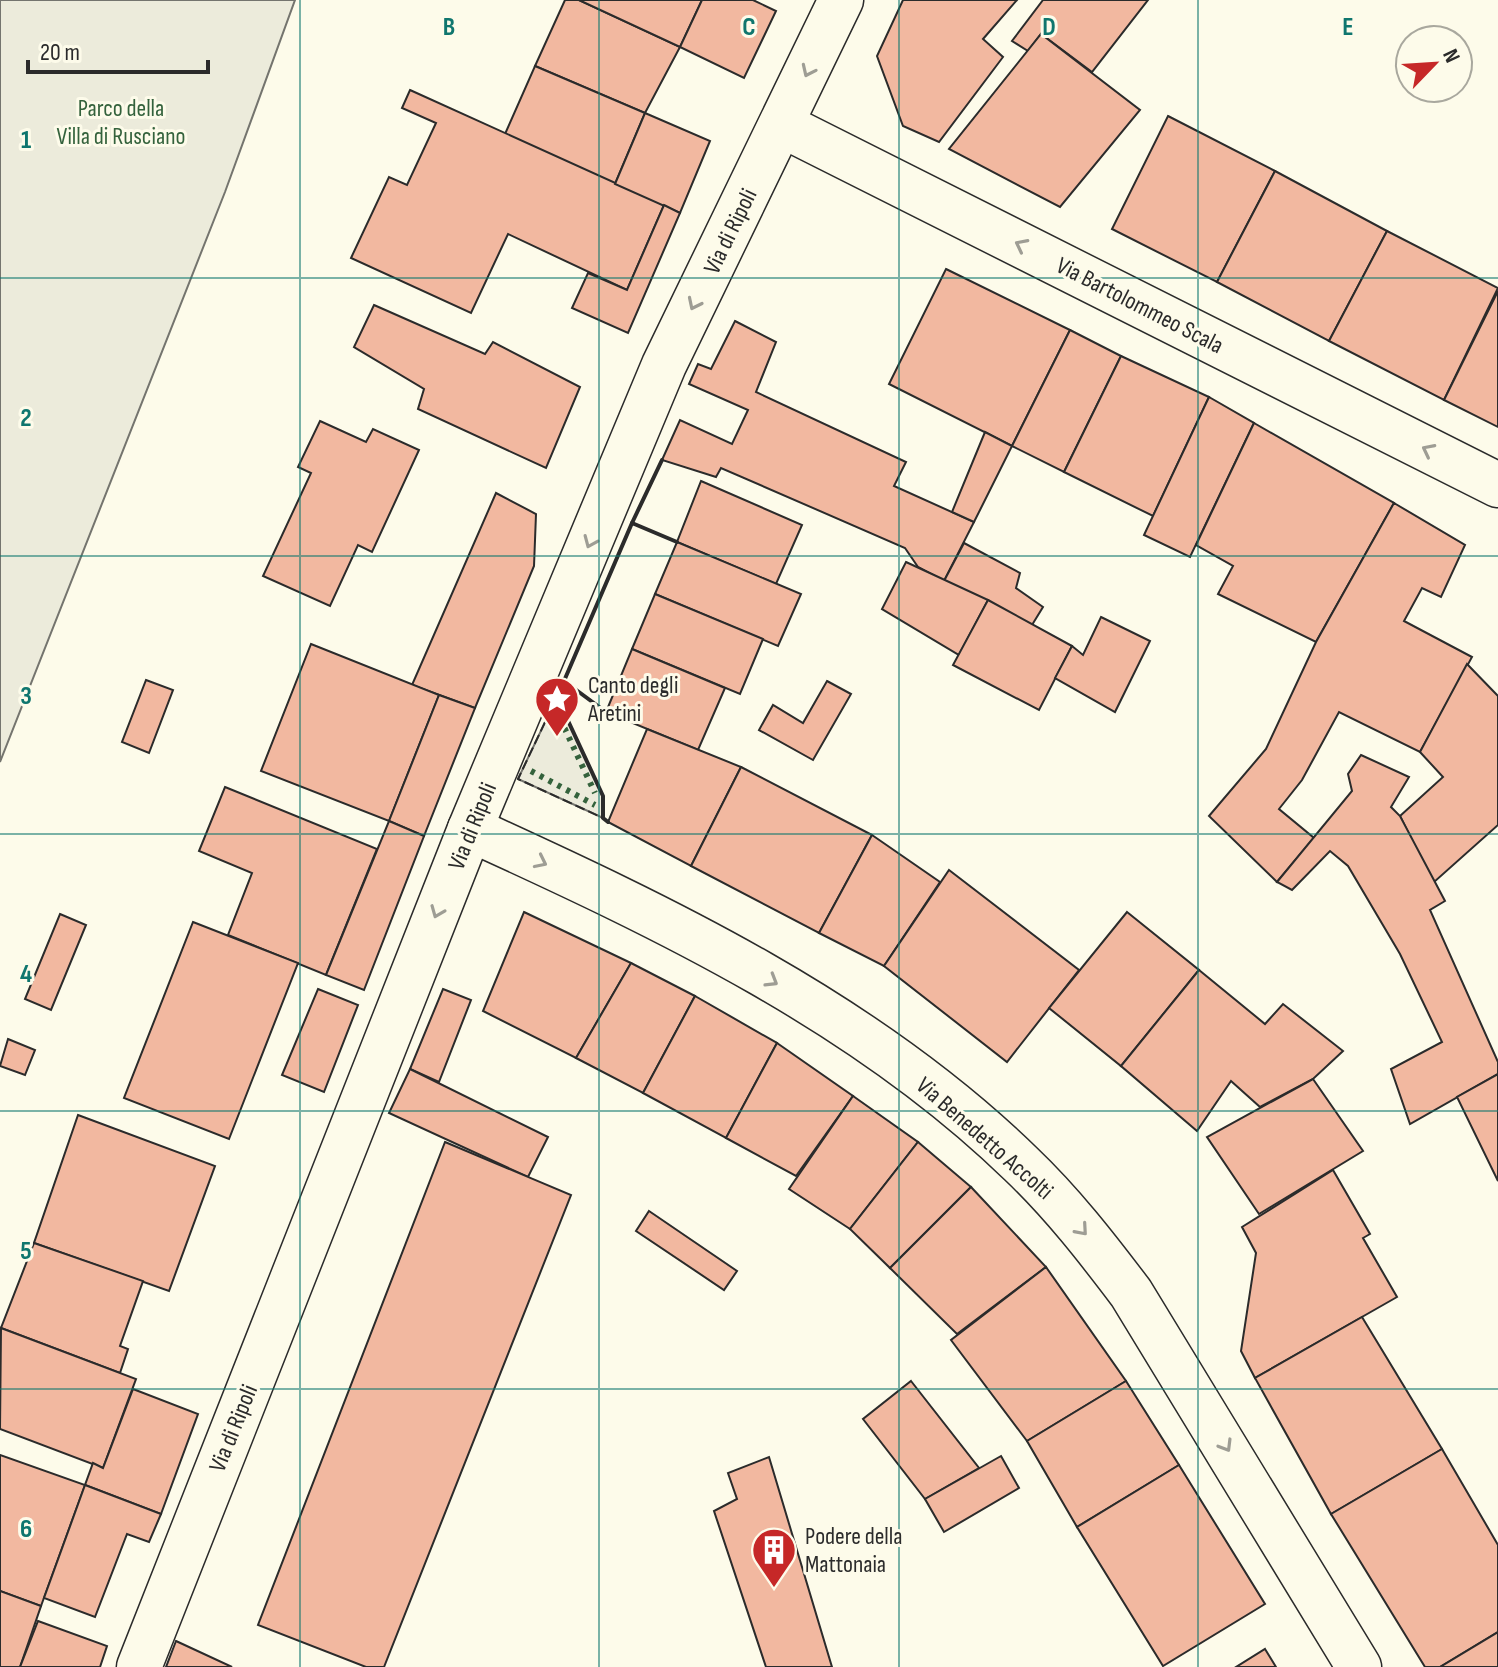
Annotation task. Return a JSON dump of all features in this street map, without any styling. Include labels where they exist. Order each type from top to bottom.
[{"type":"street","name":"Via di Ripoli","points":[[139,1667],[470,829],[664,365],[841,0]]},
{"type":"street","name":"Via Bartolommeo Scala","points":[[782,125],[1498,485]]},
{"type":"street","name":"Via Benedetto Accolti","points":[[470,829],[706,941],[759,973],[865,1038],[1021,1163],[1099,1250],[1131,1293],[1359,1667]]},
{"type":"green space","name":"Parco della Villa di Rusciano","points":[[0,0],[295,0],[225,192],[0,762]]},
{"type":"green space","name":"Canto degli Aretini","points":[[557,697],[603,796],[603,818],[518,779]]},
{"type":"building","points":[[565,0],[579,0],[680,47],[645,113],[535,66]]},
{"type":"building","points":[[579,0],[702,0],[680,47]]},
{"type":"building","points":[[702,0],[753,0],[776,11],[744,78],[680,47]]},
{"type":"building","points":[[903,0],[1017,0],[983,39],[1003,57],[939,142],[903,126],[877,56]]},
{"type":"building","points":[[1043,0],[1148,0],[1092,72],[1041,34],[1028,51],[1012,41]]},
{"type":"building","points":[[1041,34],[1140,110],[1060,207],[949,149]]},
{"type":"building","points":[[535,66],[645,113],[615,184],[505,134]]},
{"type":"building","points":[[410,90],[664,205],[627,290],[508,234],[471,313],[351,258],[389,177],[407,185],[436,123],[402,108]]},
{"type":"building","points":[[645,113],[710,141],[680,213],[615,184]]},
{"type":"building","points":[[1168,116],[1275,171],[1217,282],[1112,229]]},
{"type":"building","points":[[1275,171],[1387,231],[1329,341],[1217,282]]},
{"type":"building","points":[[664,205],[680,213],[628,333],[572,308],[588,273],[627,290]]},
{"type":"building","points":[[1387,231],[1498,288],[1444,400],[1329,341]]},
{"type":"building","points":[[946,269],[1070,330],[1012,446],[889,384]]},
{"type":"building","points":[[1498,291],[1498,427],[1444,400]]},
{"type":"building","points":[[374,305],[485,354],[493,342],[580,387],[546,468],[418,409],[424,389],[354,347]]},
{"type":"building","points":[[735,321],[776,342],[756,392],[906,462],[894,486],[974,522],[944,581],[918,567],[905,548],[721,468],[716,477],[662,460],[680,420],[732,444],[748,410],[689,384],[698,364],[711,369]]},
{"type":"building","points":[[1070,330],[1121,356],[1064,472],[1012,446]]},
{"type":"building","points":[[1121,356],[1209,397],[1153,516],[1064,472]]},
{"type":"building","points":[[1209,397],[1254,423],[1190,557],[1144,535]]},
{"type":"building","points":[[320,421],[366,442],[373,429],[419,450],[372,552],[358,545],[330,606],[263,576],[311,473],[298,467]]},
{"type":"building","points":[[1254,423],[1394,503],[1316,642],[1218,594],[1233,566],[1196,545]]},
{"type":"building","points":[[985,432],[1012,446],[974,522],[952,512]]},
{"type":"building","points":[[701,481],[802,525],[776,584],[677,542]]},
{"type":"building","points":[[496,493],[536,514],[534,566],[475,708],[412,685]]},
{"type":"building","points":[[1394,503],[1465,545],[1441,597],[1422,588],[1404,621],[1472,657],[1420,752],[1339,712],[1302,780],[1279,809],[1314,838],[1277,882],[1209,816],[1266,749],[1316,642]]},
{"type":"building","points":[[677,542],[801,594],[778,646],[655,594]]},
{"type":"building","points":[[964,543],[1020,573],[1016,588],[1043,607],[1032,625],[944,581]]},
{"type":"building","points":[[906,562],[988,600],[959,655],[882,609]]},
{"type":"building","points":[[655,594],[763,639],[740,694],[632,649]]},
{"type":"building","points":[[988,600],[1072,646],[1039,710],[953,665]]},
{"type":"building","points":[[1101,617],[1150,641],[1115,712],[1055,678],[1072,646],[1083,655]]},
{"type":"building","points":[[311,644],[439,695],[389,821],[261,771]]},
{"type":"building","points":[[632,649],[725,688],[698,750],[606,712]]},
{"type":"building","points":[[1467,664],[1498,696],[1498,825],[1433,883],[1400,816],[1443,777],[1420,752]]},
{"type":"building","points":[[146,680],[173,690],[149,753],[122,742]]},
{"type":"building","points":[[827,681],[851,694],[813,760],[759,730],[773,705],[803,723]]},
{"type":"building","points":[[439,695],[475,708],[424,836],[389,821]]},
{"type":"building","points":[[647,729],[741,767],[691,866],[608,822]]},
{"type":"building","points":[[1361,755],[1409,777],[1391,807],[1400,816],[1445,901],[1430,910],[1498,1062],[1498,1074],[1410,1124],[1391,1069],[1442,1042],[1400,954],[1348,866],[1330,851],[1292,890],[1277,882],[1352,791],[1348,774]]},
{"type":"building","points":[[741,767],[872,835],[819,933],[691,866]]},
{"type":"building","points":[[225,787],[377,849],[326,975],[228,935],[252,873],[199,851]]},
{"type":"building","points":[[389,821],[424,836],[364,990],[326,975]]},
{"type":"building","points":[[872,835],[940,882],[884,966],[819,933]]},
{"type":"building","points":[[949,870],[1079,970],[1007,1062],[884,966]]},
{"type":"building","points":[[524,912],[631,963],[576,1058],[483,1011]]},
{"type":"building","points":[[1127,912],[1199,970],[1121,1066],[1049,1008]]},
{"type":"building","points":[[60,914],[86,925],[51,1010],[25,999]]},
{"type":"building","points":[[193,922],[298,963],[229,1139],[124,1098]]},
{"type":"building","points":[[631,963],[695,996],[643,1093],[576,1058]]},
{"type":"building","points":[[1199,970],[1265,1024],[1283,1004],[1343,1051],[1313,1079],[1260,1107],[1231,1081],[1197,1131],[1121,1066]]},
{"type":"building","points":[[318,989],[358,1005],[324,1092],[282,1075]]},
{"type":"building","points":[[443,989],[471,1000],[439,1082],[410,1069]]},
{"type":"building","points":[[695,996],[777,1043],[726,1138],[643,1093]]},
{"type":"building","points":[[8,1039],[35,1050],[25,1075],[0,1066]]},
{"type":"building","points":[[777,1043],[853,1096],[796,1176],[726,1138]]},
{"type":"building","points":[[410,1069],[548,1137],[528,1177],[389,1113]]},
{"type":"building","points":[[1498,1074],[1498,1181],[1457,1097]]},
{"type":"building","points":[[1313,1079],[1363,1151],[1259,1214],[1207,1137]]},
{"type":"building","points":[[853,1096],[918,1142],[850,1229],[789,1189]]},
{"type":"building","points":[[78,1115],[215,1166],[169,1291],[34,1243]]},
{"type":"building","points":[[445,1142],[571,1195],[384,1667],[366,1667],[258,1625]]},
{"type":"building","points":[[918,1142],[971,1187],[890,1268],[850,1229]]},
{"type":"building","points":[[1333,1170],[1370,1234],[1363,1238],[1397,1297],[1255,1378],[1241,1351],[1256,1253],[1242,1227]]},
{"type":"building","points":[[971,1187],[1046,1267],[957,1334],[890,1268]]},
{"type":"building","points":[[649,1211],[737,1271],[724,1290],[636,1231]]},
{"type":"building","points":[[34,1243],[143,1281],[120,1346],[128,1349],[120,1373],[1,1328]]},
{"type":"building","points":[[1046,1267],[1126,1381],[1027,1441],[951,1340]]},
{"type":"building","points":[[1362,1317],[1442,1449],[1331,1514],[1255,1378]]},
{"type":"building","points":[[1,1328],[136,1379],[103,1468],[0,1429]]},
{"type":"building","points":[[911,1381],[979,1468],[925,1499],[863,1419]]},
{"type":"building","points":[[1126,1381],[1179,1465],[1077,1527],[1027,1441]]},
{"type":"building","points":[[133,1389],[198,1414],[161,1514],[85,1485],[93,1463],[103,1468]]},
{"type":"building","points":[[1442,1449],[1498,1545],[1498,1632],[1440,1667],[1425,1667],[1331,1514]]},
{"type":"building","points":[[0,1455],[85,1485],[41,1606],[0,1591]]},
{"type":"building","points":[[1001,1456],[1019,1488],[944,1532],[925,1499]]},
{"type":"building","name":"Podere della Mattonaia","points":[[769,1457],[832,1667],[766,1667],[714,1511],[737,1499],[728,1473]]},
{"type":"building","points":[[1179,1465],[1265,1604],[1163,1666],[1077,1527]]},
{"type":"building","points":[[85,1485],[161,1514],[149,1542],[127,1534],[95,1617],[44,1598]]},
{"type":"building","points":[[0,1591],[41,1606],[20,1667],[0,1667]]},
{"type":"building","points":[[38,1621],[107,1646],[100,1667],[20,1667]]},
{"type":"building","points":[[1498,1632],[1498,1667],[1440,1667]]},
{"type":"building","points":[[176,1641],[232,1667],[166,1667]]},
{"type":"building","points":[[1265,1649],[1276,1667],[1236,1667]]},
{"type":"hedge","points":[[556,710],[595,793]]},
{"type":"hedge","points":[[531,771],[595,805]]},
{"type":"fence","points":[[557,697],[518,779],[603,818]]},
{"type":"wall","points":[[632,523],[662,460]]},
{"type":"wall","points":[[564,681],[632,523],[677,542]]},
{"type":"wall","points":[[606,712],[564,681],[557,697],[603,796],[603,818],[608,822]]},
{"type":"place","name":"Canto degli Aretini","points":[[557,738]]},
{"type":"place","name":"Podere della Mattonaia","points":[[774,1589]]}]
